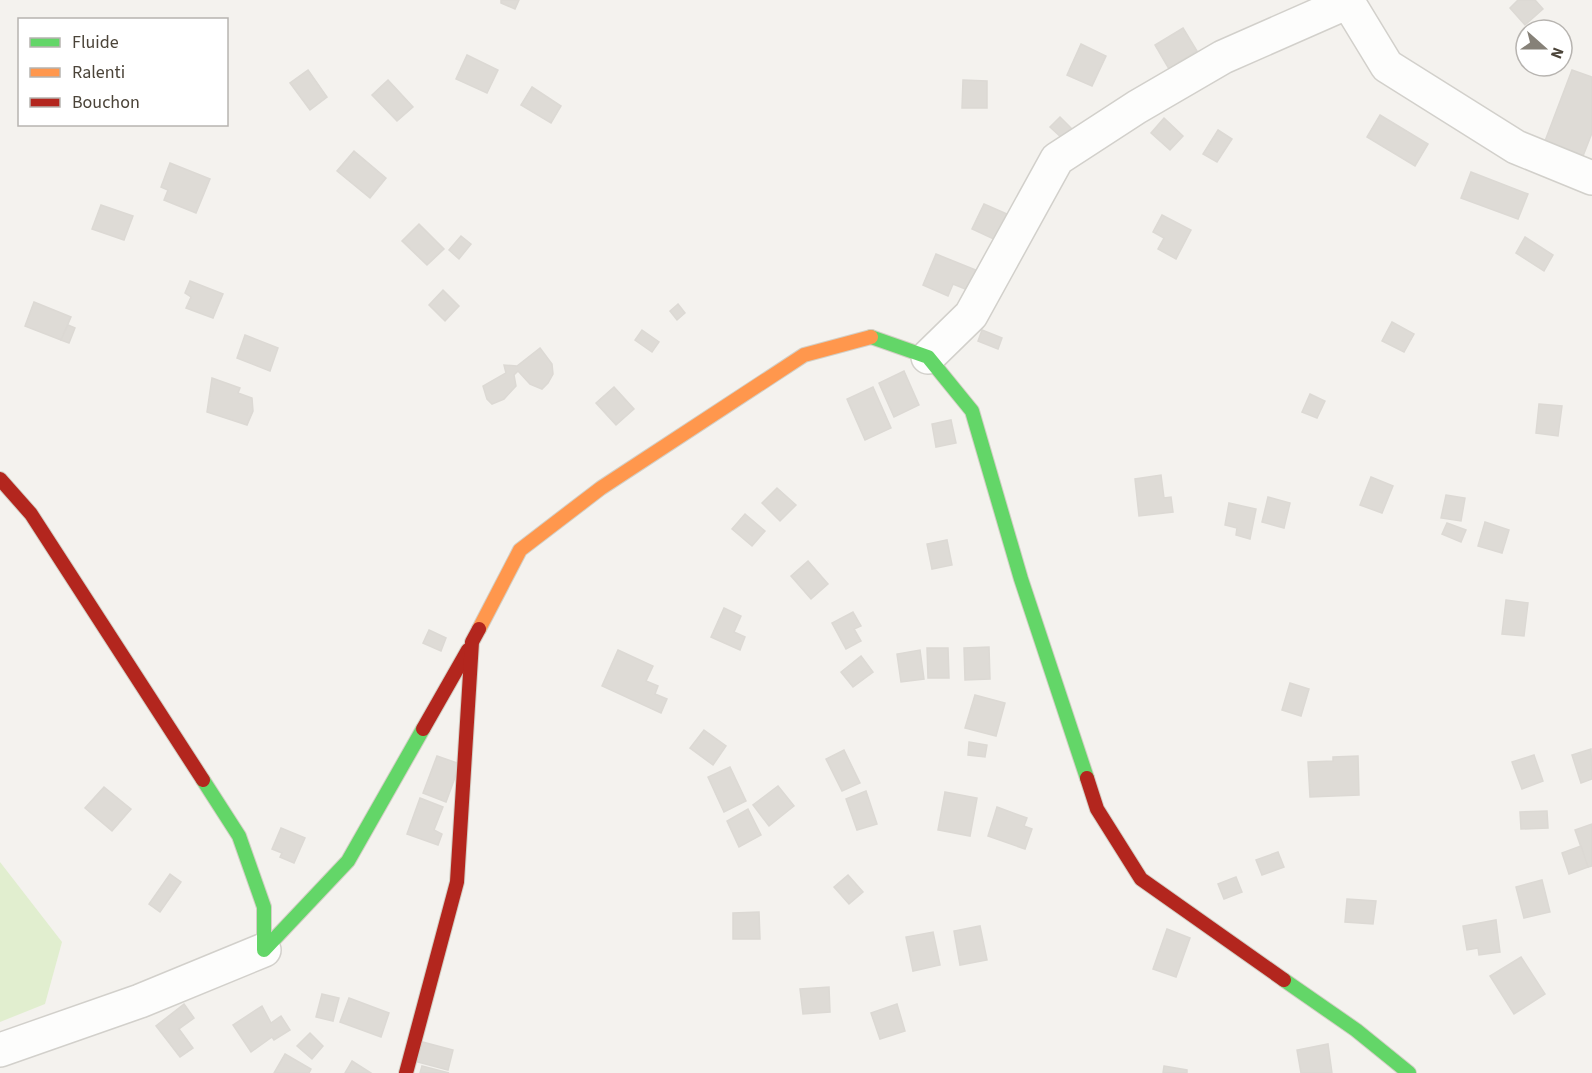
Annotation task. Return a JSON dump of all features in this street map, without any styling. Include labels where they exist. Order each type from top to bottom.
[{"type":"street","points":[[928,357],[970,315],[1058,159],[1137,107],[1223,57],[1348,1],[1387,66],[1516,147],[1592,178]]},
{"type":"street","points":[[0,1050],[140,1001],[264,950],[348,861],[472,642],[520,550],[601,488],[804,355],[871,337],[928,357],[972,411],[1021,579],[1097,809],[1140,879],[1356,1030],[1409,1073]]},
{"type":"street","points":[[0,479],[31,514],[239,836],[264,907],[264,950]]},
{"type":"street","points":[[406,1073],[457,882],[472,642]]},
{"type":"green space","points":[[0,862],[62,942],[45,1004],[0,1022]]},
{"type":"building","points":[[501,0],[519,0],[515,9],[501,3]]},
{"type":"building","points":[[1518,0],[1535,0],[1543,9],[1533,18],[1519,18],[1510,8]]},
{"type":"building","points":[[1183,28],[1197,51],[1169,69],[1155,45]]},
{"type":"building","points":[[1081,44],[1106,56],[1092,86],[1067,75]]},
{"type":"building","points":[[467,55],[498,70],[487,93],[456,79]]},
{"type":"building","points":[[308,70],[327,97],[310,110],[290,83]]},
{"type":"building","points":[[1574,71],[1592,77],[1592,133],[1583,156],[1545,141],[1569,78],[1574,78]]},
{"type":"building","points":[[388,80],[413,107],[397,121],[372,95]]},
{"type":"building","points":[[963,80],[987,81],[987,108],[962,108]]},
{"type":"building","points":[[532,87],[561,106],[551,123],[521,105]]},
{"type":"building","points":[[1380,115],[1428,144],[1415,166],[1367,137]]},
{"type":"building","points":[[1060,117],[1073,130],[1064,140],[1050,127]]},
{"type":"building","points":[[1164,118],[1183,136],[1170,150],[1151,133]]},
{"type":"building","points":[[1218,130],[1232,139],[1217,162],[1203,154]]},
{"type":"building","points":[[354,151],[386,178],[370,198],[337,171]]},
{"type":"building","points":[[170,163],[210,179],[196,213],[164,200],[168,190],[161,187]]},
{"type":"building","points":[[1471,172],[1528,194],[1518,219],[1461,198]]},
{"type":"building","points":[[984,204],[1009,215],[998,241],[972,229]]},
{"type":"building","points":[[101,205],[133,216],[124,240],[92,229]]},
{"type":"building","points":[[1162,215],[1191,230],[1176,259],[1158,249],[1164,238],[1153,232]]},
{"type":"building","points":[[419,224],[444,249],[427,265],[402,241]]},
{"type":"building","points":[[461,236],[471,244],[459,259],[449,250]]},
{"type":"building","points":[[1525,237],[1553,255],[1544,271],[1516,253]]},
{"type":"building","points":[[936,254],[983,273],[975,293],[953,284],[948,296],[923,285]]},
{"type":"building","points":[[190,281],[223,294],[213,318],[186,308],[191,297],[185,293]]},
{"type":"building","points":[[443,290],[459,306],[445,321],[429,305]]},
{"type":"building","points":[[34,302],[71,317],[61,340],[25,326]]},
{"type":"building","points":[[678,304],[685,313],[677,320],[670,311]]},
{"type":"building","points":[[1392,322],[1414,334],[1404,352],[1382,341]]},
{"type":"building","points":[[68,325],[75,328],[69,343],[61,340]]},
{"type":"building","points":[[642,330],[659,342],[652,352],[635,340]]},
{"type":"building","points":[[982,330],[1002,338],[998,349],[978,341]]},
{"type":"building","points":[[245,335],[278,348],[270,371],[237,358]]},
{"type":"building","points":[[540,348],[552,364],[553,374],[548,383],[542,389],[530,384],[518,371],[514,375],[516,386],[504,399],[492,404],[487,399],[483,386],[506,373],[504,365],[517,366]]},
{"type":"building","points":[[904,371],[919,405],[894,417],[879,383]]},
{"type":"building","points":[[212,378],[240,388],[238,393],[252,398],[253,411],[247,425],[207,412]]},
{"type":"building","points":[[614,387],[634,409],[616,425],[596,403]]},
{"type":"building","points":[[873,387],[891,428],[865,440],[847,399]]},
{"type":"building","points":[[1310,394],[1325,401],[1317,418],[1302,412]]},
{"type":"building","points":[[1539,404],[1562,406],[1558,436],[1536,433]]},
{"type":"building","points":[[951,420],[956,443],[936,447],[932,424]]},
{"type":"building","points":[[1161,475],[1164,498],[1171,497],[1173,512],[1139,516],[1135,479]]},
{"type":"building","points":[[1371,477],[1393,486],[1382,513],[1360,505]]},
{"type":"building","points":[[777,488],[796,505],[780,521],[762,503]]},
{"type":"building","points":[[1446,495],[1465,498],[1461,521],[1441,518]]},
{"type":"building","points":[[1268,497],[1290,503],[1284,528],[1262,522]]},
{"type":"building","points":[[1229,503],[1256,509],[1250,539],[1236,535],[1237,528],[1225,525]]},
{"type":"building","points":[[745,514],[765,531],[752,546],[732,529]]},
{"type":"building","points":[[1485,522],[1509,530],[1502,553],[1478,546]]},
{"type":"building","points":[[1447,523],[1466,530],[1461,542],[1442,534]]},
{"type":"building","points":[[947,540],[952,565],[932,569],[927,544]]},
{"type":"building","points":[[808,561],[828,584],[811,599],[791,576]]},
{"type":"building","points":[[1506,600],[1528,603],[1524,636],[1502,634]]},
{"type":"building","points":[[724,608],[741,616],[734,632],[745,637],[740,650],[711,637]]},
{"type":"building","points":[[853,612],[861,626],[854,629],[861,641],[846,649],[832,623]]},
{"type":"building","points":[[429,630],[446,638],[441,651],[423,643]]},
{"type":"building","points":[[989,647],[990,679],[965,680],[964,648]]},
{"type":"building","points":[[927,648],[948,648],[949,678],[928,678]]},
{"type":"building","points":[[618,650],[653,666],[646,681],[658,686],[655,694],[667,699],[661,713],[602,686]]},
{"type":"building","points":[[920,650],[924,679],[901,682],[897,654]]},
{"type":"building","points":[[861,656],[873,672],[853,687],[841,672]]},
{"type":"building","points":[[1290,683],[1309,689],[1301,716],[1282,710]]},
{"type":"building","points":[[975,695],[1005,703],[996,736],[965,728]]},
{"type":"building","points":[[704,730],[726,746],[713,765],[690,748]]},
{"type":"building","points":[[969,742],[987,745],[985,757],[968,755]]},
{"type":"building","points":[[1591,749],[1592,779],[1581,783],[1572,755]]},
{"type":"building","points":[[844,750],[860,783],[842,791],[826,759]]},
{"type":"building","points":[[1534,755],[1543,781],[1522,789],[1512,762]]},
{"type":"building","points":[[437,756],[460,764],[446,802],[423,793]]},
{"type":"building","points":[[1358,756],[1359,795],[1310,797],[1308,762],[1333,761],[1333,757]]},
{"type":"building","points":[[730,767],[746,801],[724,812],[708,777]]},
{"type":"building","points":[[778,786],[794,806],[769,826],[753,805]]},
{"type":"building","points":[[104,787],[131,809],[112,831],[85,808]]},
{"type":"building","points":[[866,791],[877,824],[857,830],[846,799]]},
{"type":"building","points":[[945,792],[977,798],[970,836],[938,830]]},
{"type":"building","points":[[420,798],[443,807],[434,830],[442,834],[438,845],[407,834]]},
{"type":"building","points":[[997,807],[1027,818],[1024,826],[1032,829],[1025,849],[988,836]]},
{"type":"building","points":[[748,809],[761,835],[739,847],[727,821]]},
{"type":"building","points":[[1547,811],[1548,828],[1521,829],[1520,812]]},
{"type":"building","points":[[1592,824],[1592,866],[1588,867],[1575,830]]},
{"type":"building","points":[[281,828],[305,838],[294,863],[280,857],[282,853],[272,849]]},
{"type":"building","points":[[1581,846],[1588,867],[1569,874],[1562,853]]},
{"type":"building","points":[[1278,852],[1284,867],[1262,875],[1256,860]]},
{"type":"building","points":[[170,874],[181,882],[160,912],[149,904]]},
{"type":"building","points":[[848,875],[863,892],[849,904],[834,887]]},
{"type":"building","points":[[1236,877],[1242,892],[1224,899],[1218,884]]},
{"type":"building","points":[[1542,880],[1550,912],[1524,918],[1516,887]]},
{"type":"building","points":[[1347,899],[1376,901],[1373,924],[1345,922]]},
{"type":"building","points":[[759,912],[760,939],[733,939],[733,913]]},
{"type":"building","points":[[1496,920],[1500,952],[1479,955],[1478,948],[1467,950],[1463,926]]},
{"type":"building","points":[[980,926],[987,960],[960,965],[954,931]]},
{"type":"building","points":[[1167,929],[1190,938],[1176,977],[1153,969]]},
{"type":"building","points":[[933,932],[940,965],[913,971],[906,937]]},
{"type":"building","points":[[1521,957],[1545,994],[1514,1014],[1490,976]]},
{"type":"building","points":[[829,987],[830,1012],[803,1014],[800,989]]},
{"type":"building","points":[[322,994],[339,998],[333,1021],[316,1017]]},
{"type":"building","points":[[349,998],[389,1013],[381,1037],[340,1022]]},
{"type":"building","points":[[184,1004],[194,1018],[179,1029],[193,1048],[180,1057],[156,1026]]},
{"type":"building","points":[[897,1004],[905,1031],[880,1039],[871,1013]]},
{"type":"building","points":[[262,1006],[271,1023],[281,1016],[290,1030],[274,1040],[272,1037],[251,1052],[233,1025]]},
{"type":"building","points":[[310,1033],[323,1046],[312,1059],[297,1046]]},
{"type":"building","points":[[419,1041],[453,1050],[448,1070],[414,1061]]},
{"type":"building","points":[[1328,1044],[1332,1073],[1301,1073],[1297,1050]]},
{"type":"building","points":[[285,1054],[311,1069],[309,1073],[274,1073]]},
{"type":"building","points":[[352,1061],[371,1073],[345,1073]]},
{"type":"building","points":[[422,1066],[449,1073],[420,1073]]},
{"type":"building","points":[[1164,1066],[1187,1070],[1187,1073],[1163,1073]]},
{"type":"traffic: fast","points":[[871,337],[928,357],[972,411],[1021,579],[1087,778]]},
{"type":"traffic: fast","points":[[203,780],[239,836],[264,907],[264,950],[348,861],[423,729]]},
{"type":"traffic: fast","points":[[1284,980],[1356,1030],[1409,1073]]},
{"type":"traffic: slow","points":[[479,629],[520,550],[601,488],[804,355],[871,337]]},
{"type":"traffic: jam","points":[[0,479],[31,514],[203,780]]},
{"type":"traffic: jam","points":[[406,1073],[457,882],[472,642],[479,629]]},
{"type":"traffic: jam","points":[[423,729],[468,650]]},
{"type":"traffic: jam","points":[[1087,778],[1097,809],[1141,879],[1284,980]]}]
